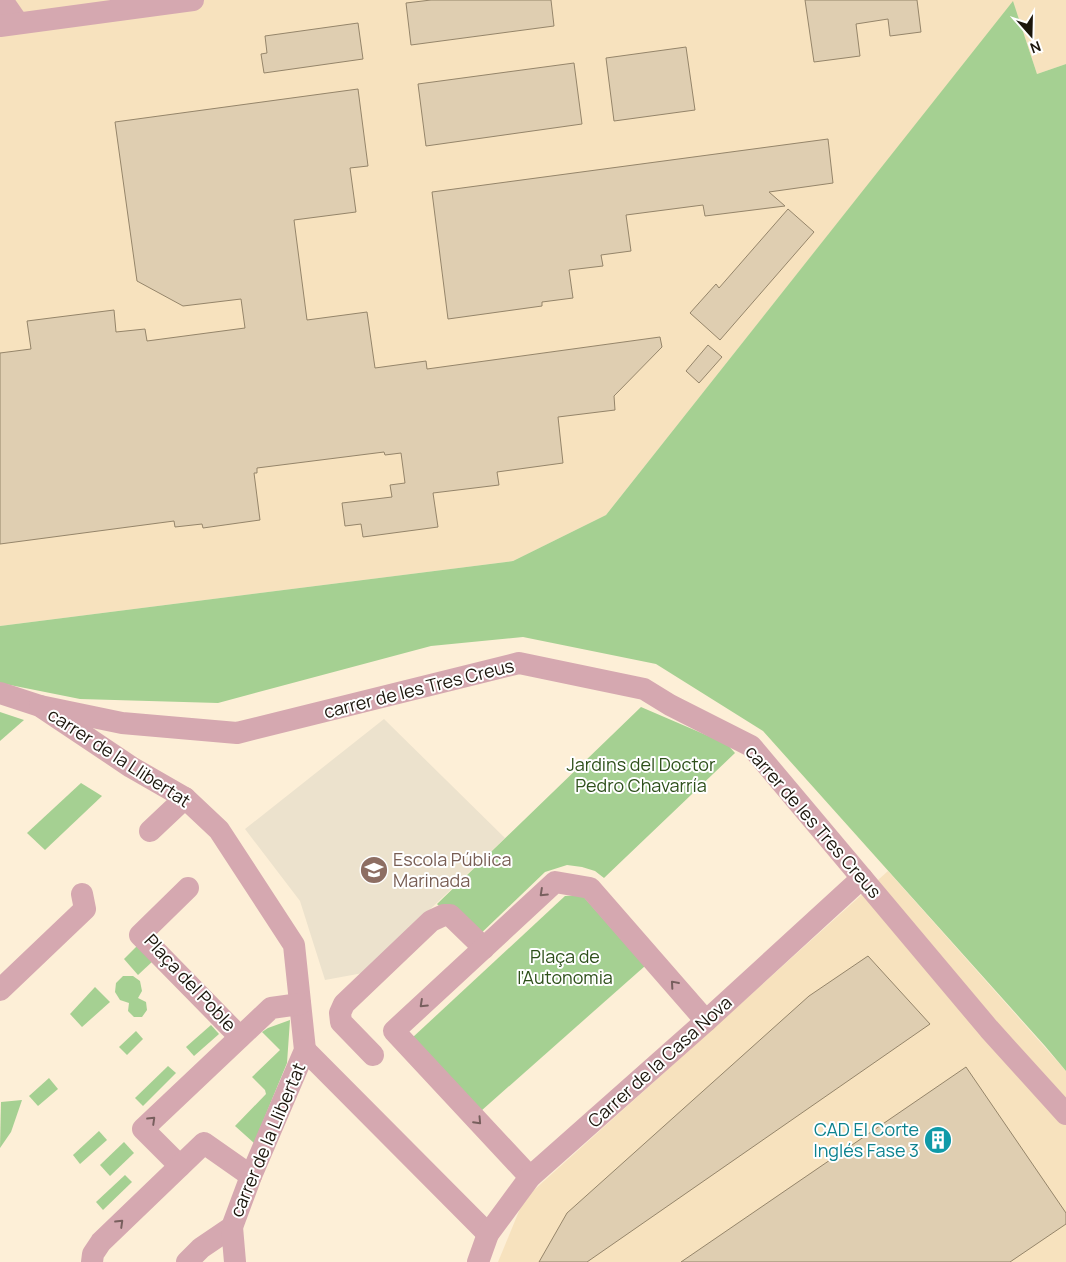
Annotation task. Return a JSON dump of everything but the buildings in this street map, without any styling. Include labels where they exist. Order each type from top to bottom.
[{"type":"street","points":[[2,0],[9,24],[65,9],[193,0]]},
{"type":"street","name":"carrer de les Tres Creus","points":[[40,706],[122,723],[237,734],[519,663],[644,689],[670,705],[751,746],[989,1029],[1066,1114]]},
{"type":"street","name":"carrer de la Llibertat","points":[[0,694],[40,706],[131,767],[185,798],[219,830],[294,945],[305,1050],[232,1227],[202,1248],[187,1262]]},
{"type":"street","points":[[150,831],[185,798]]},
{"type":"street","name":"Carrer de la Casa Nova","points":[[478,1262],[488,1234],[530,1177],[706,1021],[862,878]]},
{"type":"street","points":[[530,1177],[394,1031],[555,882],[590,888],[706,1021]]},
{"type":"street","name":"Plaça del Poble","points":[[188,888],[140,935],[240,1037]]},
{"type":"street","points":[[0,990],[85,910],[82,894]]},
{"type":"street","points":[[373,1055],[340,1022],[340,1013],[344,1004],[431,921],[444,915],[450,916],[484,948]]},
{"type":"street","name":"Plaça del Poble","points":[[180,1166],[143,1129],[270,1008],[300,1004]]},
{"type":"street","points":[[305,1050],[488,1234]]},
{"type":"street","points":[[92,1262],[93,1254],[101,1242],[204,1143],[252,1176]]},
{"type":"street","points":[[232,1227],[235,1262]]},
{"type":"shaded area","points":[[0,0],[1066,0],[1066,64],[1037,74],[1013,2],[606,515],[513,561],[0,626]]},
{"type":"shaded area","name":"Escola Pública Marinada","points":[[384,719],[505,838],[363,973],[325,980],[300,901],[245,829]]},
{"type":"shaded area","points":[[888,871],[1066,1071],[1066,1262],[498,1262],[524,1199]]},
{"type":"green space","points":[[1013,1],[1037,74],[1066,64],[1066,1071],[763,731],[656,664],[523,637],[431,646],[218,703],[80,699],[0,683],[0,626],[513,561],[606,515]]},
{"type":"green space","name":"Jardins del Doctor Pedro Chavarría","points":[[641,707],[727,744],[735,753],[604,878],[595,871],[567,865],[545,872],[474,940],[437,904]]},
{"type":"green space","points":[[0,712],[24,720],[0,741]]},
{"type":"green space","points":[[81,783],[102,796],[45,850],[27,833]]},
{"type":"green space","name":"Plaça de l'Autonomia","points":[[582,895],[645,966],[481,1111],[412,1038],[565,896]]},
{"type":"green space","points":[[139,944],[154,960],[138,975],[124,959]]},
{"type":"green space","points":[[123,976],[133,976],[140,981],[142,991],[138,998],[146,1002],[147,1010],[142,1017],[134,1017],[128,1011],[129,1003],[120,1000],[115,992],[116,983]]},
{"type":"green space","points":[[95,987],[110,1002],[82,1027],[70,1014]]},
{"type":"green space","points":[[290,1020],[287,1063],[254,1143],[235,1126],[266,1094],[265,1090],[252,1077],[280,1050],[262,1032]]},
{"type":"green space","points":[[211,1025],[219,1034],[194,1056],[186,1047]]},
{"type":"green space","points":[[136,1031],[143,1039],[127,1055],[119,1047]]},
{"type":"green space","points":[[168,1066],[176,1073],[143,1106],[135,1098]]},
{"type":"green space","points":[[49,1078],[58,1089],[38,1106],[29,1096]]},
{"type":"green space","points":[[22,1100],[11,1132],[0,1148],[1,1102]]},
{"type":"green space","points":[[99,1131],[107,1140],[80,1164],[73,1155]]},
{"type":"green space","points":[[124,1142],[134,1153],[110,1176],[100,1165]]},
{"type":"green space","points":[[125,1175],[132,1182],[103,1210],[96,1202]]},
{"type":"place","name":"Escola Pública Marinada","points":[[374,870]]},
{"type":"place","name":"CAD El Corte Inglés Fase 3","points":[[938,1140]]}]
